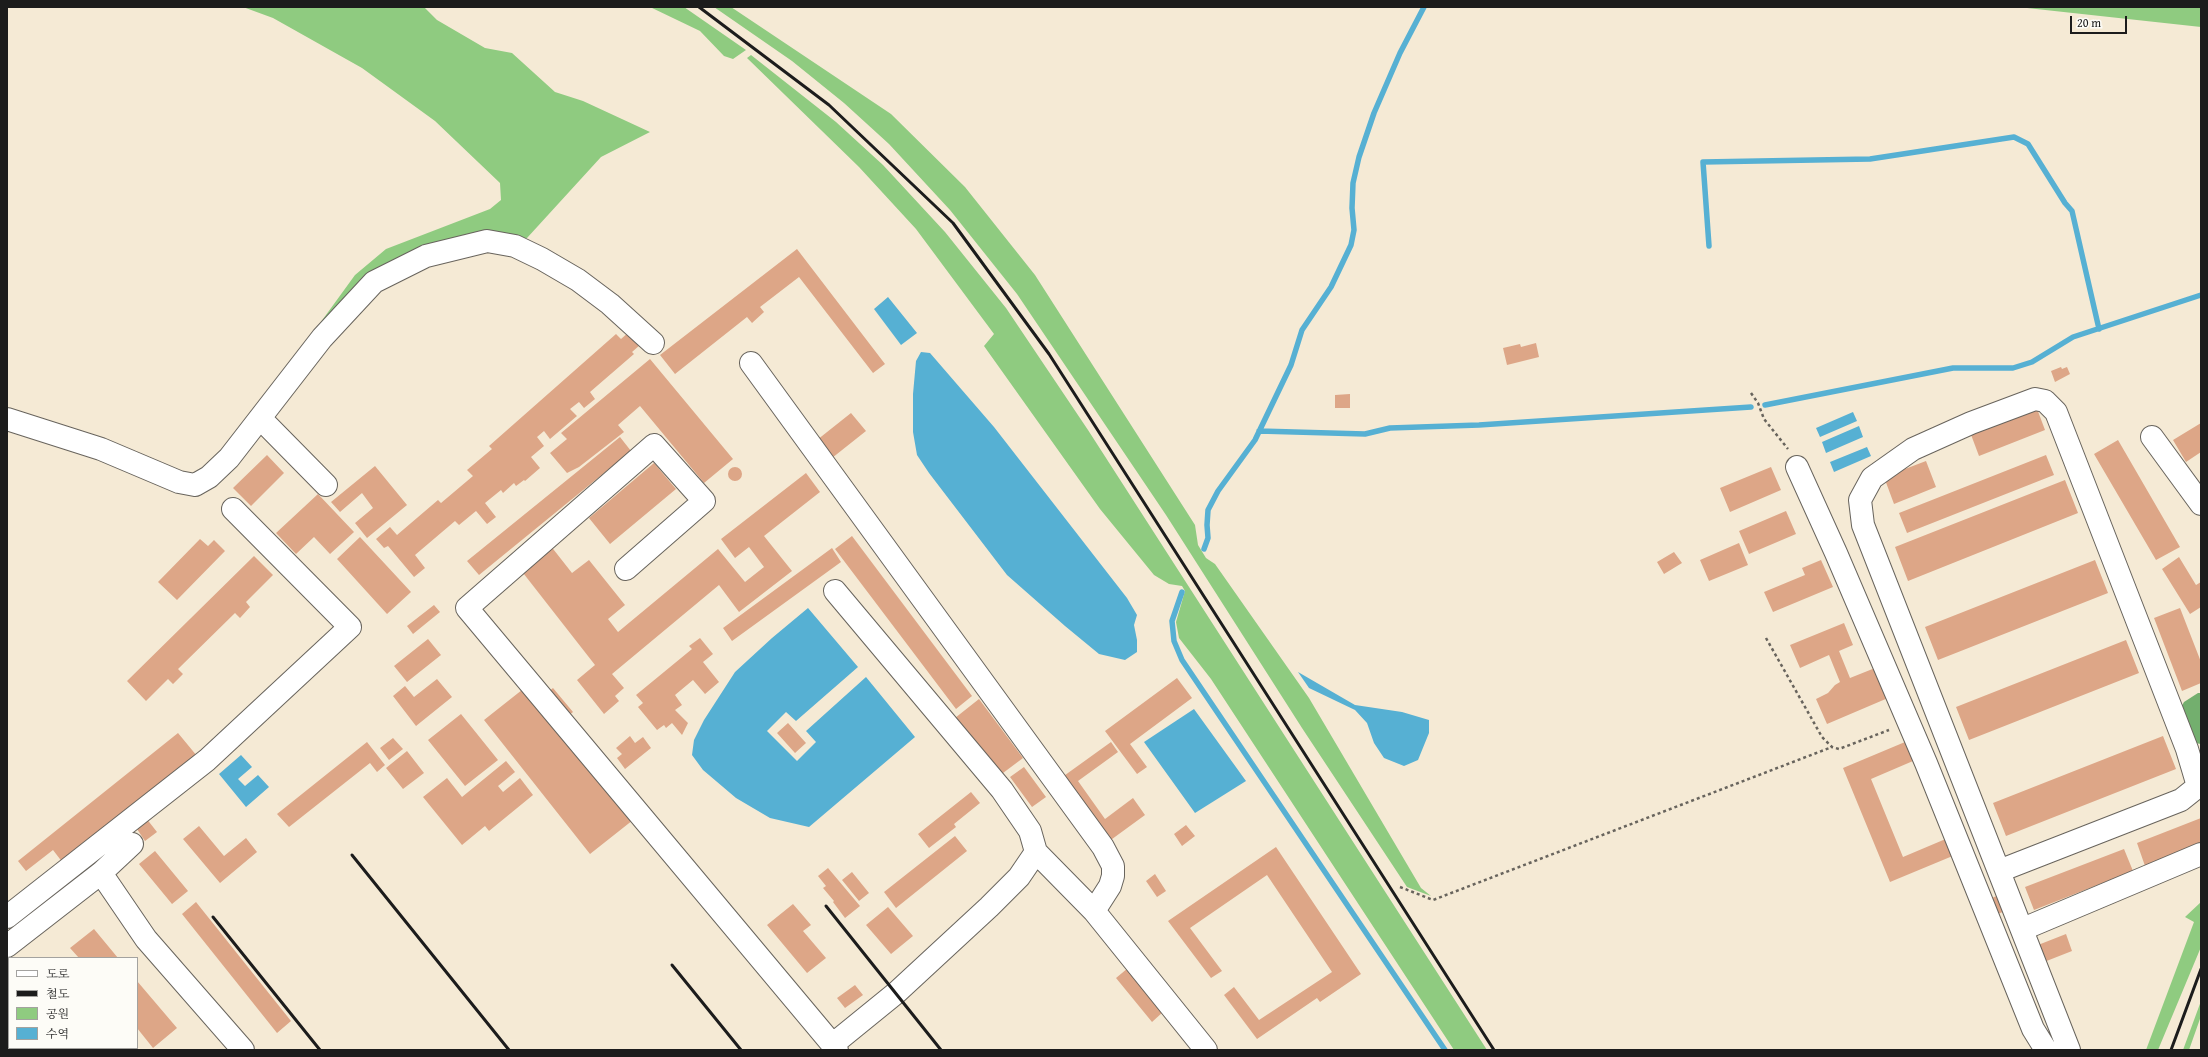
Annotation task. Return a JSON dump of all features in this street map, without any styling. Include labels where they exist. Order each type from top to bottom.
[{"type":"street","points":[[7,419],[101,449],[179,482],[195,484],[209,477],[229,458],[322,338],[374,282],[426,256],[487,241],[515,246],[542,258],[610,304],[653,343]]},
{"type":"street","points":[[751,363],[1103,847],[1113,866],[1113,876],[1110,886],[1094,911]]},
{"type":"street","points":[[1999,870],[2181,800],[2200,785],[2056,412],[2045,401],[2035,399],[1971,423],[1913,449],[1872,478],[1860,500],[1863,524],[1999,870],[2023,929],[2069,1050]]},
{"type":"street","points":[[260,418],[326,486]]},
{"type":"street","points":[[2152,437],[2201,504]]},
{"type":"street","points":[[626,569],[704,501],[654,445],[467,608],[834,1047],[896,993],[989,907],[1019,877],[1036,852]]},
{"type":"street","points":[[1797,467],[1908,722],[2034,1029],[2046,1050]]},
{"type":"street","points":[[7,917],[207,760],[350,627],[233,509]]},
{"type":"street","points":[[836,591],[1002,790],[1030,831],[1036,852],[1094,911],[1206,1050]]},
{"type":"street","points":[[7,946],[101,873],[132,844]]},
{"type":"street","points":[[2023,929],[2201,854]]},
{"type":"street","points":[[101,873],[146,939],[243,1050]]},
{"type":"path","points":[[1751,393],[1758,403],[1764,419],[1785,445],[1797,467]]},
{"type":"path","points":[[1766,638],[1822,738],[1832,747],[1839,749],[1908,722]]},
{"type":"path","points":[[1400,887],[1433,900],[1832,747]]},
{"type":"green space","points":[[243,7],[424,7],[437,20],[485,48],[512,53],[555,92],[583,101],[650,132],[601,157],[527,238],[513,238],[504,233],[439,244],[410,254],[225,454],[355,275],[386,249],[490,209],[501,200],[500,183],[435,121],[362,68],[273,18]]},
{"type":"green space","points":[[650,7],[684,7],[746,50],[733,59],[724,56],[700,31]]},
{"type":"green space","points":[[714,7],[731,7],[891,114],[965,187],[1035,275],[1195,525],[1198,545],[1206,558],[1215,564],[1309,698],[1421,888],[1431,896],[1407,887],[1302,728],[1166,515],[1017,294],[950,210],[889,144],[844,103],[792,61]]},
{"type":"green space","points":[[2012,7],[2201,7],[2201,27],[2027,8]]},
{"type":"green space","points":[[751,55],[836,122],[883,165],[945,232],[1006,308],[1088,430],[1487,1050],[1454,1050],[1211,679],[1179,638],[1176,622],[1185,591],[1182,586],[1169,584],[1154,575],[1100,509],[984,346],[994,334],[916,229],[859,167],[747,58]]},
{"type":"green space","points":[[2198,693],[2201,693],[2201,744],[2195,743],[2180,709],[2184,702]]},
{"type":"green space","points":[[2201,902],[2201,947],[2158,1050],[2146,1050],[2194,922],[2185,917]]},
{"type":"green space","points":[[2201,1001],[2201,1016],[2189,1050],[2183,1050]]},
{"type":"water","points":[[888,297],[917,333],[901,345],[874,309]]},
{"type":"water","points":[[921,352],[930,353],[994,427],[1127,598],[1137,615],[1134,625],[1137,640],[1137,652],[1125,660],[1099,654],[1065,626],[1007,575],[929,473],[917,455],[913,432],[913,394],[916,361]]},
{"type":"water","points":[[1853,412],[1857,421],[1820,437],[1816,428]]},
{"type":"water","points":[[1859,426],[1863,437],[1826,453],[1822,442]]},
{"type":"water","points":[[1867,447],[1871,456],[1834,472],[1830,462]]},
{"type":"water","points":[[808,608],[858,667],[796,721],[786,712],[767,731],[797,761],[816,742],[806,731],[866,677],[915,737],[809,827],[770,818],[736,798],[703,770],[692,755],[694,740],[704,720],[735,672]]},
{"type":"water","points":[[1298,672],[1355,705],[1402,712],[1429,720],[1429,733],[1418,760],[1404,766],[1384,758],[1374,743],[1367,723],[1355,710],[1309,688]]},
{"type":"water","points":[[1194,709],[1246,781],[1195,813],[1144,742]]},
{"type":"water","points":[[241,755],[252,767],[238,779],[245,786],[258,775],[269,787],[246,807],[219,774]]},
{"type":"building","points":[[797,249],[885,364],[873,373],[799,277],[760,307],[764,312],[752,323],[747,317],[675,374],[660,355]]},
{"type":"building","points":[[629,332],[640,345],[632,352],[634,354],[590,392],[595,399],[584,408],[579,402],[570,409],[577,416],[550,439],[544,431],[537,437],[544,446],[531,457],[540,468],[525,481],[524,480],[516,486],[514,483],[503,493],[501,490],[485,503],[496,517],[487,524],[476,511],[459,525],[455,521],[415,555],[425,568],[414,577],[388,546],[384,548],[376,539],[390,527],[397,535],[438,500],[441,503],[473,476],[467,470],[492,449],[489,446],[616,334],[621,339]]},
{"type":"building","points":[[1536,343],[1539,357],[1507,365],[1503,348],[1520,344],[1521,347]]},
{"type":"building","points":[[650,359],[733,459],[704,483],[640,406],[618,425],[624,432],[579,467],[567,473],[550,453],[567,439],[561,433]]},
{"type":"building","points":[[2061,367],[2062,369],[2067,367],[2070,374],[2055,382],[2051,371]]},
{"type":"building","points":[[1350,394],[1350,408],[1335,408],[1335,395]]},
{"type":"building","points":[[2036,406],[2045,430],[1979,456],[1970,432]]},
{"type":"building","points":[[851,413],[866,431],[832,458],[817,440]]},
{"type":"building","points":[[2201,423],[2201,452],[2186,462],[2173,440]]},
{"type":"building","points":[[620,437],[631,451],[479,575],[467,561]]},
{"type":"building","points":[[2118,440],[2180,547],[2156,560],[2094,454]]},
{"type":"building","points":[[267,455],[284,473],[251,506],[233,488]]},
{"type":"building","points":[[2046,455],[2054,475],[1907,533],[1899,513]]},
{"type":"building","points":[[1926,461],[1936,487],[1894,504],[1884,477]]},
{"type":"building","points":[[654,463],[676,489],[610,544],[589,518]]},
{"type":"building","points":[[375,466],[407,505],[367,538],[355,523],[373,508],[362,493],[340,512],[331,502]]},
{"type":"building","points":[[735,467],[740,469],[742,474],[740,479],[735,481],[730,479],[728,474],[730,469]]},
{"type":"building","points":[[1771,467],[1781,490],[1730,512],[1720,488]]},
{"type":"building","points":[[806,473],[820,492],[764,536],[792,571],[739,612],[719,585],[612,674],[624,688],[615,696],[619,701],[604,714],[577,680],[595,665],[520,569],[550,545],[572,573],[589,560],[625,605],[608,619],[618,632],[718,549],[745,582],[764,567],[749,547],[735,558],[721,539]]},
{"type":"building","points":[[2065,480],[2078,513],[1908,581],[1895,547]]},
{"type":"building","points":[[318,494],[354,532],[330,554],[314,537],[296,554],[276,533]]},
{"type":"building","points":[[1786,511],[1796,534],[1749,554],[1739,531]]},
{"type":"building","points":[[852,536],[972,696],[956,709],[835,549]]},
{"type":"building","points":[[360,537],[411,592],[387,614],[337,559]]},
{"type":"building","points":[[200,539],[208,546],[214,540],[225,551],[177,600],[158,582]]},
{"type":"building","points":[[1739,543],[1748,565],[1709,581],[1700,560]]},
{"type":"building","points":[[832,548],[841,562],[732,641],[723,628]]},
{"type":"building","points":[[1674,552],[1682,563],[1664,574],[1657,562]]},
{"type":"building","points":[[254,556],[273,575],[246,602],[250,607],[240,618],[235,613],[178,669],[183,674],[173,684],[168,679],[146,701],[127,681]]},
{"type":"building","points":[[2179,557],[2196,585],[2201,582],[2201,607],[2190,614],[2162,569]]},
{"type":"building","points":[[1821,560],[1833,587],[1773,612],[1764,592],[1805,575],[1802,568]]},
{"type":"building","points":[[2095,560],[2108,593],[1938,660],[1925,627]]},
{"type":"building","points":[[434,605],[440,612],[413,634],[407,626]]},
{"type":"building","points":[[2180,608],[2201,662],[2201,683],[2182,691],[2154,618]]},
{"type":"building","points":[[1844,623],[1853,645],[1839,651],[1850,678],[1875,668],[1888,698],[1827,724],[1816,699],[1828,693],[1840,682],[1829,655],[1800,668],[1790,645]]},
{"type":"building","points":[[700,638],[713,654],[703,662],[719,682],[705,694],[693,680],[675,695],[682,705],[675,710],[688,723],[682,735],[672,723],[666,728],[664,725],[657,730],[638,707],[643,703],[636,695],[692,649],[689,646]]},
{"type":"building","points":[[428,639],[441,655],[407,682],[394,666]]},
{"type":"building","points":[[2126,640],[2139,673],[1969,740],[1956,707]]},
{"type":"building","points":[[1177,678],[1192,698],[1130,744],[1147,767],[1137,774],[1105,731]]},
{"type":"building","points":[[437,679],[452,697],[416,726],[393,696],[405,686],[414,697]]},
{"type":"building","points":[[527,686],[633,820],[590,854],[484,720]]},
{"type":"building","points":[[553,688],[573,712],[562,721],[542,697]]},
{"type":"building","points":[[979,699],[1023,758],[999,776],[955,718]]},
{"type":"building","points":[[461,714],[498,760],[465,786],[428,740]]},
{"type":"building","points":[[788,723],[806,743],[795,753],[777,733]]},
{"type":"building","points":[[178,733],[197,756],[63,863],[53,850],[26,871],[18,861]]},
{"type":"building","points":[[630,736],[635,743],[643,737],[651,748],[625,769],[617,758],[622,754],[616,748]]},
{"type":"building","points":[[2163,736],[2176,769],[2006,836],[1993,803]]},
{"type":"building","points":[[393,738],[403,749],[389,760],[380,748]]},
{"type":"building","points":[[367,742],[385,765],[377,772],[370,763],[289,827],[277,814]]},
{"type":"building","points":[[1111,742],[1118,752],[1078,781],[1105,819],[1133,798],[1145,815],[1108,842],[1061,778]]},
{"type":"building","points":[[1905,742],[1913,761],[1871,779],[1903,857],[1948,838],[1955,855],[1890,882],[1843,768]]},
{"type":"building","points":[[407,751],[424,773],[403,789],[386,768]]},
{"type":"building","points":[[506,761],[515,772],[498,786],[503,792],[520,778],[533,795],[489,831],[485,826],[462,845],[423,797],[447,778],[462,797]]},
{"type":"building","points":[[1024,767],[1046,797],[1032,807],[1010,777]]},
{"type":"building","points":[[971,792],[980,803],[954,824],[956,827],[929,848],[918,834]]},
{"type":"building","points":[[146,818],[157,832],[145,841],[135,826]]},
{"type":"building","points":[[2201,818],[2201,844],[2145,866],[2137,843]]},
{"type":"building","points":[[1186,825],[1195,836],[1182,846],[1174,834]]},
{"type":"building","points":[[199,826],[224,856],[246,838],[257,852],[220,883],[183,839]]},
{"type":"building","points":[[955,836],[967,851],[896,908],[884,892]]},
{"type":"building","points":[[1276,847],[1361,974],[1320,1002],[1317,998],[1257,1039],[1224,995],[1234,987],[1259,1020],[1332,972],[1267,875],[1190,928],[1222,971],[1211,978],[1168,921]]},
{"type":"building","points":[[2124,849],[2133,871],[2034,910],[2025,887]]},
{"type":"building","points":[[155,851],[188,891],[172,904],[139,864]]},
{"type":"building","points":[[828,868],[860,906],[845,918],[823,888],[826,886],[818,876]]},
{"type":"building","points":[[852,872],[869,893],[859,901],[842,880]]},
{"type":"building","points":[[1155,874],[1166,891],[1157,897],[1146,881]]},
{"type":"building","points":[[1999,895],[2005,911],[1993,916],[1987,900]]},
{"type":"building","points":[[196,902],[291,1021],[277,1033],[182,914]]},
{"type":"building","points":[[793,904],[811,925],[803,931],[826,958],[807,973],[767,925]]},
{"type":"building","points":[[888,907],[913,936],[891,954],[866,925]]},
{"type":"building","points":[[94,929],[117,957],[78,957],[70,948]]},
{"type":"building","points":[[2066,934],[2072,951],[2044,962],[2038,945]]},
{"type":"building","points":[[1128,968],[1163,1012],[1152,1022],[1116,978]]},
{"type":"building","points":[[138,982],[177,1028],[153,1048],[138,1029]]},
{"type":"building","points":[[855,985],[863,995],[845,1008],[837,998]]},
{"type":"waterway","points":[[1204,549],[1208,538],[1208,510],[1218,491],[1255,440],[1291,365],[1302,330],[1331,287],[1351,245],[1354,230],[1352,208],[1353,183],[1359,157],[1374,113],[1400,53],[1424,7]]},
{"type":"waterway","points":[[1709,246],[1703,162],[1870,159],[2014,137],[2028,144],[2065,203],[2072,211],[2099,329]]},
{"type":"waterway","points":[[1765,405],[1953,368],[2013,368],[2032,362],[2073,337],[2201,295]]},
{"type":"waterway","points":[[1259,431],[1365,434],[1390,428],[1479,425],[1751,407]]},
{"type":"waterway","points":[[1182,592],[1172,621],[1174,641],[1182,660],[1445,1050]]},
{"type":"railway","points":[[699,7],[829,105],[953,223],[1049,354],[1494,1050]]},
{"type":"railway","points":[[352,855],[509,1050]]},
{"type":"railway","points":[[826,906],[941,1050]]},
{"type":"railway","points":[[213,917],[320,1050]]},
{"type":"railway","points":[[672,965],[741,1050]]},
{"type":"railway","points":[[2171,1050],[2201,969]]}]
